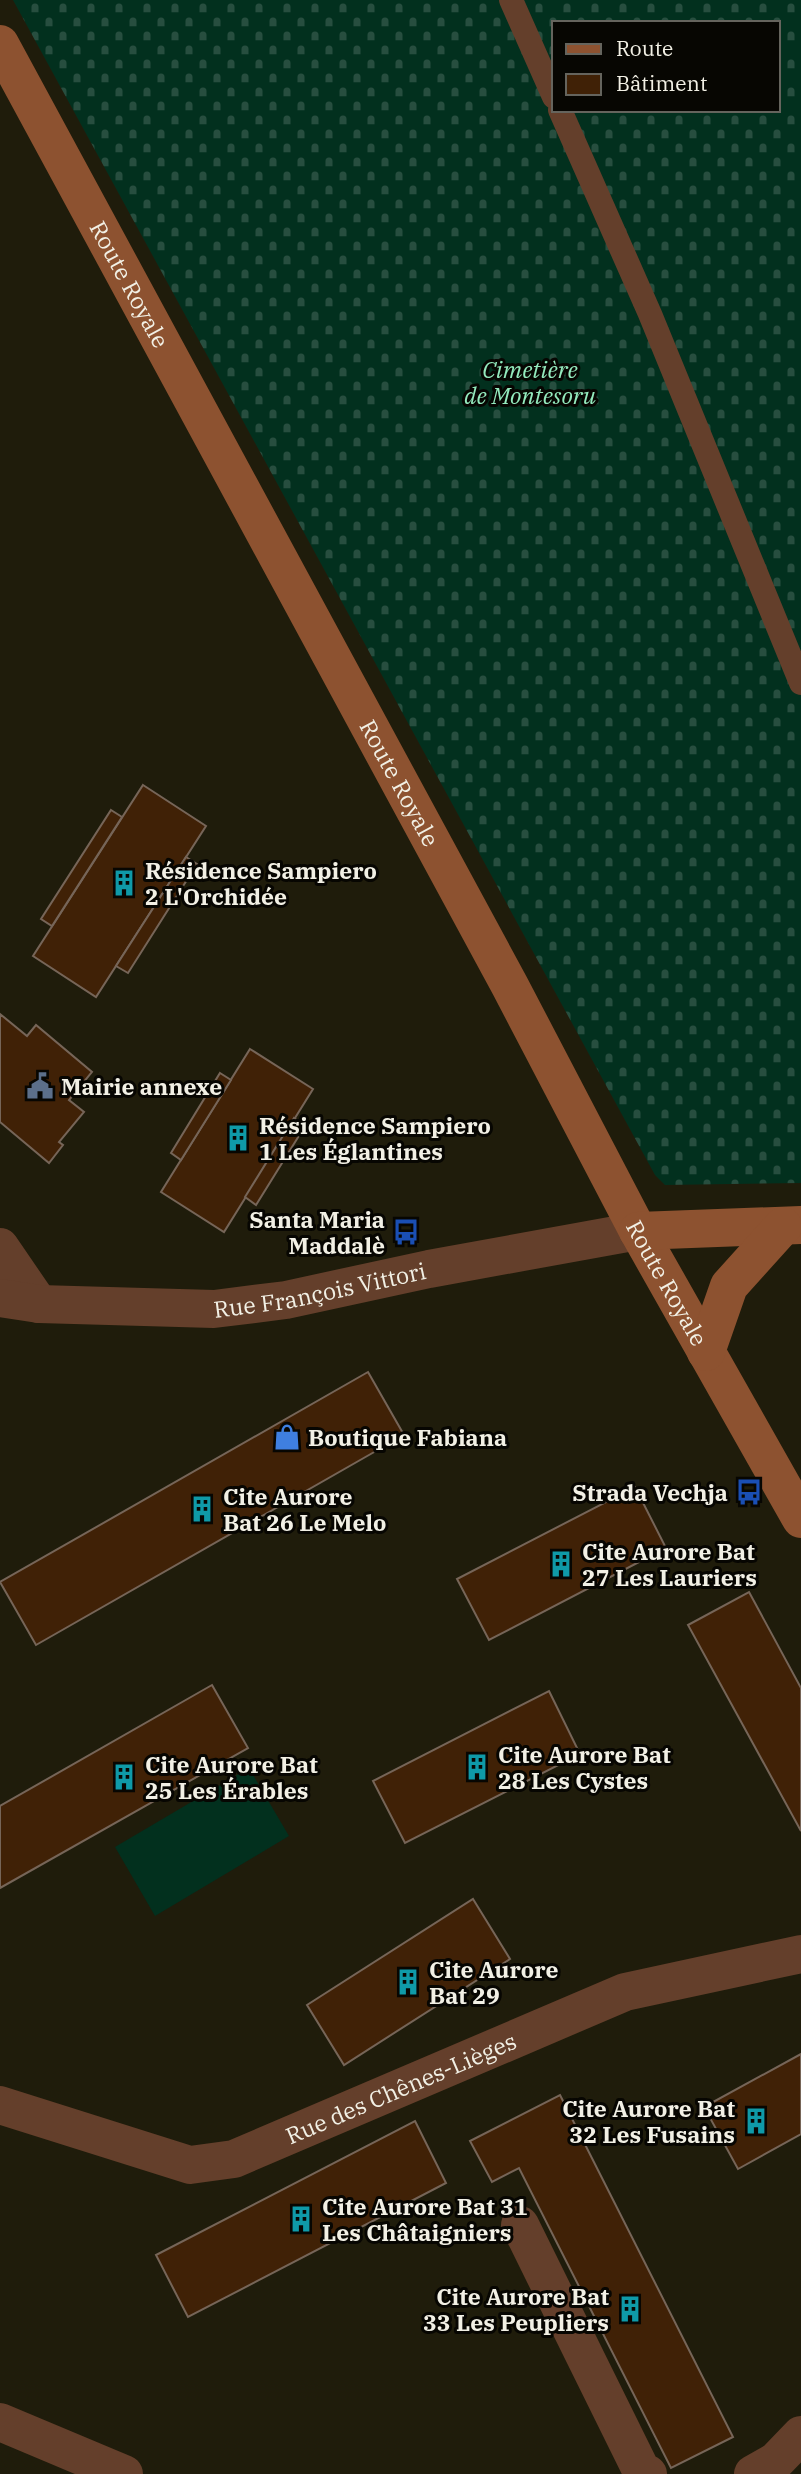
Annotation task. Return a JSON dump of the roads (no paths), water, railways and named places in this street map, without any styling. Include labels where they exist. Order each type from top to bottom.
[{"type":"main road","name":"Route Royale","points":[[0,44],[510,986],[638,1231],[801,1519]]},
{"type":"main road","points":[[638,1231],[792,1225]]},
{"type":"main road","points":[[706,1352],[729,1286],[792,1225]]},
{"type":"street","name":"Rue François Vittori","points":[[0,1298],[39,1304],[214,1309],[286,1300],[491,1257],[638,1231]]},
{"type":"street","points":[[0,1247],[39,1304]]},
{"type":"street","name":"Rue des Chênes-Lièges","points":[[0,2105],[190,2165],[234,2159],[625,1992],[801,1954]]},
{"type":"street","points":[[520,2224],[642,2472],[648,2474]]},
{"type":"street","points":[[0,2422],[124,2474]]},
{"type":"street","points":[[754,2474],[776,2461],[801,2435]]},
{"type":"lane","points":[[512,0],[552,92]]},
{"type":"lane","points":[[561,112],[650,314],[801,683]]},
{"type":"place","name":"Résidence Sampiero 2 L'Orchidée","points":[[124,883]]},
{"type":"place","name":"Mairie annexe","points":[[40,1086]]},
{"type":"place","name":"Résidence Sampiero 1 Les Églantines","points":[[238,1138]]},
{"type":"place","name":"Santa Maria Maddalè","points":[[406,1232]]},
{"type":"place","name":"Boutique Fabiana","points":[[287,1437]]},
{"type":"place","name":"Strada Vechja","points":[[749,1492]]},
{"type":"place","name":"Cite Aurore Bat 26 Le Melo","points":[[202,1509]]},
{"type":"place","name":"Cite Aurore Bat 27 Les Lauriers","points":[[561,1564]]},
{"type":"place","name":"Cite Aurore Bat 28 Les Cystes","points":[[477,1767]]},
{"type":"place","name":"Cite Aurore Bat 25 Les Érables","points":[[124,1777]]},
{"type":"place","name":"Cite Aurore Bat 29","points":[[408,1982]]},
{"type":"place","name":"Cite Aurore Bat 32 Les Fusains","points":[[756,2121]]},
{"type":"place","name":"Cite Aurore Bat 31 Les Châtaigniers","points":[[301,2219]]},
{"type":"place","name":"Cite Aurore Bat 33 Les Peupliers","points":[[630,2309]]},
{"type":"park label","name":"Cimetière de Montesoru","points":[[530,382]]}]
